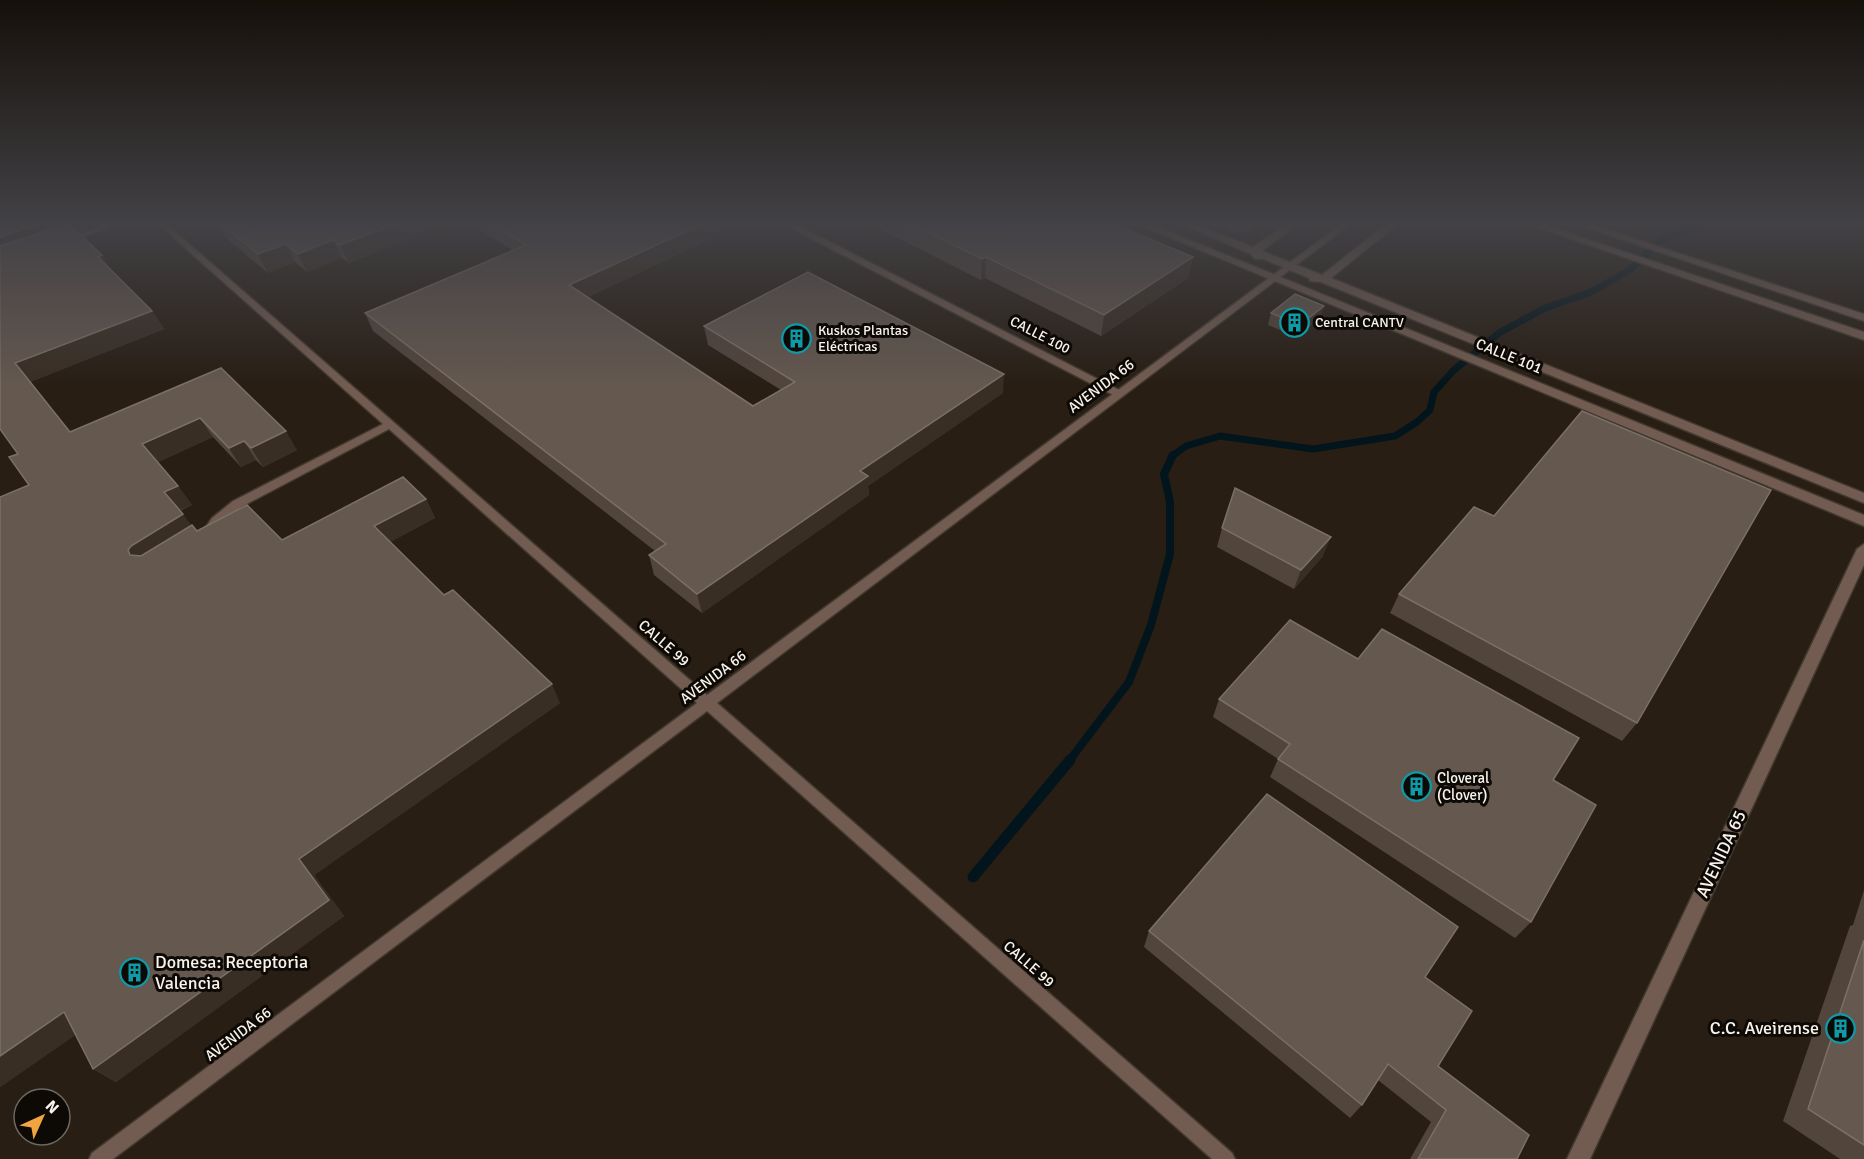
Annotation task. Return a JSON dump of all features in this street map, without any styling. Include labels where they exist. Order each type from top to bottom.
[{"type":"street","name":"CALLE 100","points":[[892,277],[1119,393]]},
{"type":"street","name":"CALLE 101","points":[[1274,277],[1864,521]]},
{"type":"street","points":[[1276,277],[1323,279],[1325,277]]},
{"type":"street","name":"CALLE 101","points":[[1318,277],[1864,498]]},
{"type":"street","points":[[1689,277],[1864,336]]},
{"type":"street","points":[[1741,277],[1864,318]]},
{"type":"street","name":"AVENIDA 65","points":[[1578,1159],[1864,549]]},
{"type":"lane","name":"CALLE 99","points":[[223,277],[1226,1159]]},
{"type":"lane","name":"AVENIDA 66","points":[[98,1159],[1274,277]]},
{"type":"lane","points":[[199,540],[209,534],[216,521],[237,504],[391,424]]},
{"type":"building","points":[[0,277],[118,277],[152,311],[15,363],[70,432],[221,368],[286,431],[251,448],[244,441],[229,448],[200,418],[142,444],[178,486],[164,492],[183,514],[131,546],[128,550],[130,555],[141,556],[192,525],[197,531],[247,505],[282,540],[403,477],[426,499],[374,526],[444,595],[453,590],[552,684],[299,859],[329,900],[93,1069],[64,1012],[0,1056],[0,497],[29,485],[9,457],[18,454],[0,429]]},
{"type":"building","points":[[450,277],[586,277],[569,285],[753,406],[795,382],[704,326],[798,277],[818,277],[1004,374],[860,471],[868,476],[697,594],[649,555],[666,544],[365,313]]},
{"type":"building","points":[[1027,277],[1162,277],[1104,315]]},
{"type":"building","points":[[1295,294],[1324,306],[1300,325],[1271,313]]},
{"type":"building","points":[[1582,411],[1771,490],[1637,723],[1399,594],[1474,507],[1494,516]]},
{"type":"building","points":[[1235,488],[1331,537],[1301,570],[1222,528]]},
{"type":"building","name":"Cloveral (Clover)","points":[[1290,620],[1358,659],[1382,629],[1579,738],[1553,780],[1596,805],[1531,922],[1278,759],[1290,744],[1219,699]]},
{"type":"building","points":[[1267,794],[1458,927],[1425,977],[1472,1011],[1438,1066],[1529,1135],[1517,1159],[1418,1159],[1446,1110],[1388,1064],[1362,1105],[1149,931]]},
{"type":"building","points":[[1864,940],[1864,1145],[1808,1109]]},
{"type":"waterway","points":[[1173,456],[1186,446],[1220,436],[1313,449],[1395,436],[1417,422],[1430,410],[1434,392],[1454,370],[1499,333],[1545,308],[1591,292],[1617,277]]},
{"type":"waterway","points":[[1069,761],[1129,682],[1151,625],[1170,554],[1170,502],[1164,474],[1173,456]]},
{"type":"waterway","points":[[973,877],[1070,760]]},
{"type":"place","name":"Central CANTV","points":[[1294,322]]},
{"type":"place","name":"Kuskos Plantas Eléctricas","points":[[797,338]]},
{"type":"place","name":"Cloveral (Clover)","points":[[1416,787]]},
{"type":"place","name":"Domesa: Receptoria Valencia","points":[[134,972]]},
{"type":"place","name":"C.C. Aveirense","points":[[1840,1028]]}]
